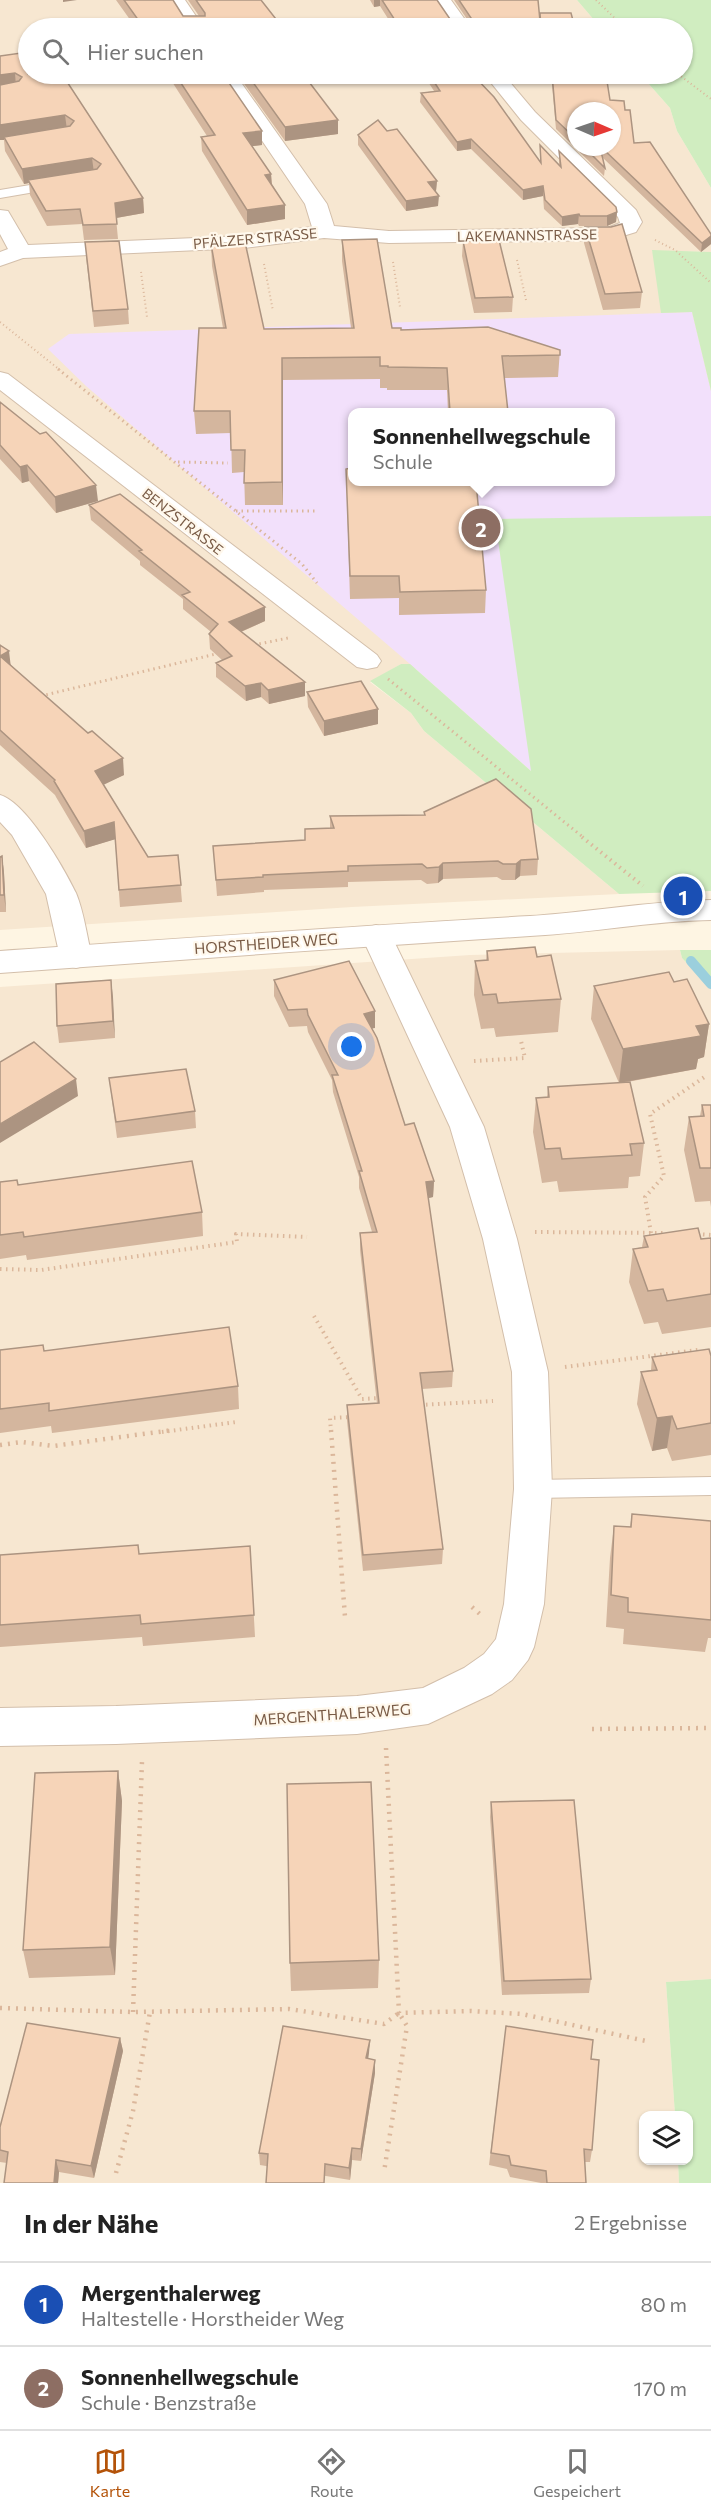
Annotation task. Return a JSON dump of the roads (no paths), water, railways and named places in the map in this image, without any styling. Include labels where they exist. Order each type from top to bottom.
[{"type":"street","points":[[176,0],[188,18]]},
{"type":"street","points":[[442,0],[455,18]]},
{"type":"street","name":"PFÄLZER STRASSE","points":[[0,258],[21,252],[259,240],[324,232],[316,204],[233,84]]},
{"type":"street","name":"LAKEMANNSTRASSE","points":[[324,232],[389,237],[511,236],[610,234],[628,227],[631,222],[628,215],[528,116],[502,84]]},
{"type":"street","points":[[0,216],[21,252]]},
{"type":"street","name":"BENZSTRASSE","points":[[0,379],[367,661]]},
{"type":"street","points":[[0,804],[24,830],[61,894],[76,957]]},
{"type":"street","name":"HORSTHEIDER WEG","points":[[0,962],[532,926],[664,911],[711,910]]},
{"type":"street","name":"HORSTHEIDER WEG","points":[[532,926],[668,932],[711,930]]},
{"type":"street","name":"MERGENTHALERWEG","points":[[0,1727],[143,1724],[357,1715],[428,1706],[478,1681],[498,1667],[514,1647],[524,1604],[533,1490],[530,1385],[498,1232],[467,1127],[376,935]]},
{"type":"lane","points":[[0,194],[70,183]]},
{"type":"lane","points":[[533,1490],[711,1486]]},
{"type":"waterway","points":[[691,961],[711,984]]},
{"type":"place","name":"Sonnenhellwegschule","points":[[481,528]]},
{"type":"place","name":"Mergenthalerweg","points":[[683,896]]}]
